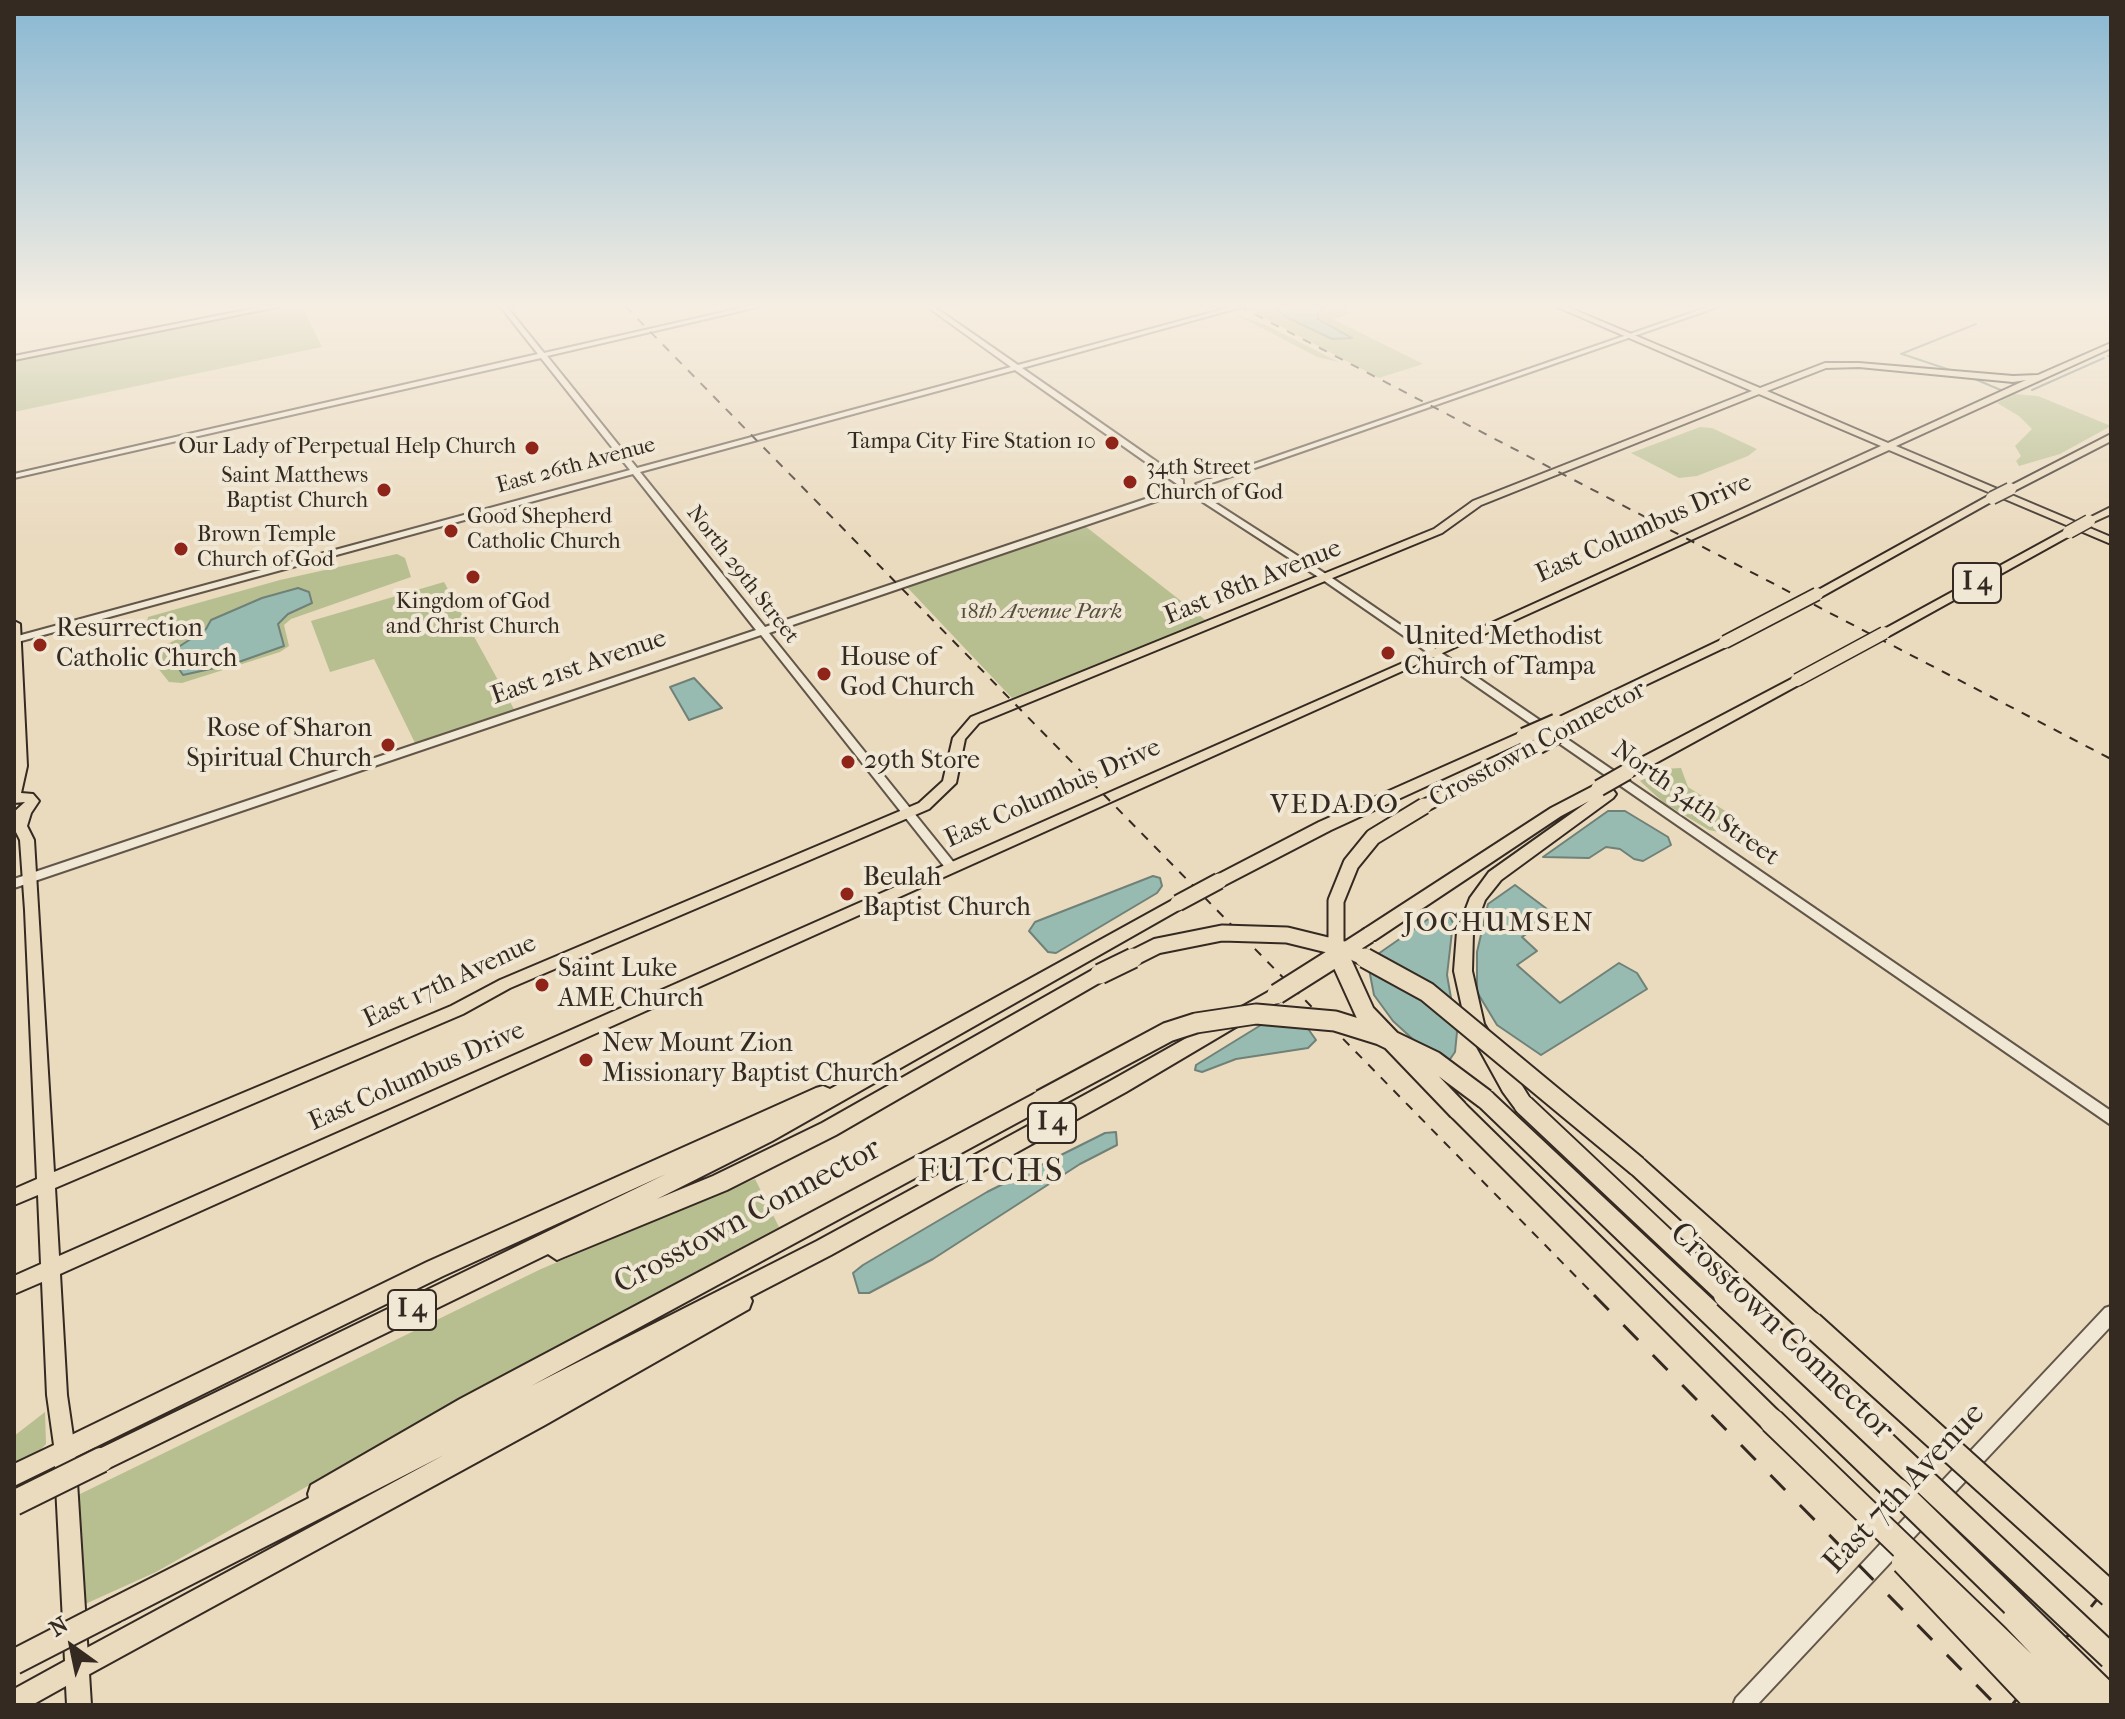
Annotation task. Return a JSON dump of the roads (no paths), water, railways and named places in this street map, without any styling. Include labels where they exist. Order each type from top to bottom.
[{"type":"highway","name":"Crosstown Connector","points":[[2039,1705],[1772,1421],[1409,1061],[1365,1013],[1354,994],[1336,943],[1335,916],[1341,884],[1351,864],[1373,837],[1424,806],[1538,746],[1562,726],[1817,594],[1992,498],[2111,439]]},
{"type":"highway","name":"Crosstown Connector","points":[[2111,510],[1723,720],[1603,791],[1495,876],[1478,898],[1465,932],[1463,971],[1475,1025],[1524,1105],[2111,1657]]},
{"type":"highway","name":"I 4","points":[[14,1503],[497,1269],[717,1149],[887,1068],[1178,903],[1325,826],[1524,736],[1562,726]]},
{"type":"highway","name":"I 4","points":[[777,1276],[1277,994],[1603,791]]},
{"type":"highway","name":"Crosstown Connector","points":[[497,1269],[587,1239],[720,1183],[788,1150],[869,1108],[1142,952],[1172,942],[1246,932],[1320,942],[1363,956],[1404,976],[1449,1009],[1637,1166],[2111,1595]]},
{"type":"highway","name":"Crosstown Connector","points":[[170,1581],[468,1407],[1168,1032],[1196,1023],[1256,1014],[1296,1016],[1335,1021],[1391,1039],[1434,1061],[1485,1099],[1898,1491],[2111,1699]]},
{"type":"highway","points":[[65,1450],[435,1269],[717,1149]]},
{"type":"highway","points":[[14,1662],[777,1276]]},
{"type":"highway","points":[[77,1667],[601,1381],[777,1276]]},
{"type":"highway","points":[[1772,1421],[2067,1705]]},
{"type":"highway","points":[[1898,1491],[2096,1705]]},
{"type":"highway","points":[[1958,1512],[2111,1647]]},
{"type":"main road","points":[[1733,386],[1737,391],[1735,399]]},
{"type":"main road","points":[[1741,386],[2111,541]]},
{"type":"main road","name":"East 18th Avenue","points":[[975,720],[1414,541],[1491,497],[1769,386]]},
{"type":"main road","name":"East Columbus Drive","points":[[14,1285],[1434,653],[1888,448],[2015,386]]},
{"type":"main road","points":[[14,624],[20,772],[16,796],[32,801],[19,816],[27,840],[22,881],[47,1183],[57,1395],[65,1450],[79,1705]]},
{"type":"main road","name":"East 17th Avenue","points":[[14,1197],[457,1010],[505,984],[907,813],[942,792],[953,774],[959,738],[975,720]]},
{"type":"main road","points":[[14,1475],[65,1450]]},
{"type":"main road","points":[[14,1702],[77,1667]]},
{"type":"street","points":[[14,476],[406,386]]},
{"type":"street","name":"North 29th Street","points":[[567,386],[951,867]]},
{"type":"street","name":"East 26th Avenue","points":[[15,640],[947,386]]},
{"type":"street","name":"North 34th Street","points":[[1046,386],[2111,1119]]},
{"type":"street","name":"East 21st Avenue","points":[[22,881],[1483,386]]},
{"type":"street","name":"East 7th Avenue","points":[[1743,1705],[2111,1314]]},
{"type":"water","points":[[298,588],[309,592],[312,603],[288,614],[278,624],[284,646],[233,664],[183,675],[173,660],[177,648],[206,629],[211,620],[262,598]]},
{"type":"water","points":[[694,678],[722,708],[689,720],[670,687]]},
{"type":"water","points":[[1608,811],[1625,811],[1668,837],[1671,845],[1643,861],[1620,849],[1606,847],[1589,858],[1543,857]]},
{"type":"water","points":[[1153,876],[1160,878],[1162,886],[1157,893],[1056,953],[1048,952],[1029,931],[1035,922]]},
{"type":"water","points":[[1515,885],[1555,915],[1522,937],[1537,951],[1517,965],[1560,1003],[1619,963],[1637,973],[1647,989],[1541,1055],[1497,1025],[1477,992],[1477,952],[1488,904]]},
{"type":"water","points":[[1434,915],[1450,917],[1453,923],[1447,975],[1457,1032],[1455,1052],[1448,1062],[1429,1054],[1393,1021],[1374,995],[1369,969],[1378,954]]},
{"type":"water","points":[[1287,1009],[1294,1009],[1316,1040],[1308,1048],[1236,1059],[1202,1072],[1195,1070],[1196,1065]]},
{"type":"water","points":[[1116,1132],[1117,1145],[1080,1164],[933,1259],[869,1293],[859,1293],[853,1273],[863,1265],[987,1192],[1105,1133]]},
{"type":"waterway","points":[[1992,386],[2003,391]]},
{"type":"waterway","points":[[2032,390],[2041,386]]},
{"type":"waterway","points":[[1903,435],[1947,416]]},
{"type":"railway","points":[[704,386],[1596,1297]]},
{"type":"railway","points":[[1393,386],[2111,759]]},
{"type":"railway","points":[[1594,1295],[1996,1705]]},
{"type":"railway","points":[[2012,1705],[2111,1582]]},
{"type":"place","name":"Tampa City Fire Station 10","points":[[1112,443]]},
{"type":"place","name":"Our Lady of Perpetual Help Church","points":[[532,448]]},
{"type":"place","name":"34th Street Church of God","points":[[1130,482]]},
{"type":"place","name":"Saint Matthews Baptist Church","points":[[384,490]]},
{"type":"place","name":"Good Shepherd Catholic Church","points":[[451,531]]},
{"type":"place","name":"Brown Temple Church of God","points":[[181,549]]},
{"type":"place","name":"Kingdom of God and Christ Church","points":[[473,577]]},
{"type":"place","name":"Resurrection Catholic Church","points":[[40,645]]},
{"type":"place","name":"United Methodist Church of Tampa","points":[[1388,653]]},
{"type":"place","name":"House of God Church","points":[[824,674]]},
{"type":"place","name":"Rose of Sharon Spiritual Church","points":[[388,745]]},
{"type":"place","name":"29th Store","points":[[848,762]]},
{"type":"place","name":"Beulah Baptist Church","points":[[847,894]]},
{"type":"place","name":"Saint Luke AME Church","points":[[542,985]]},
{"type":"place","name":"New Mount Zion Missionary Baptist Church","points":[[586,1060]]},
{"type":"district","name":"VEDADO","points":[[1335,806]]},
{"type":"district","name":"JOCHUMSEN","points":[[1499,924]]},
{"type":"district","name":"FUTCHS","points":[[991,1173]]},
{"type":"park label","name":"18th Avenue Park","points":[[1041,613]]}]
